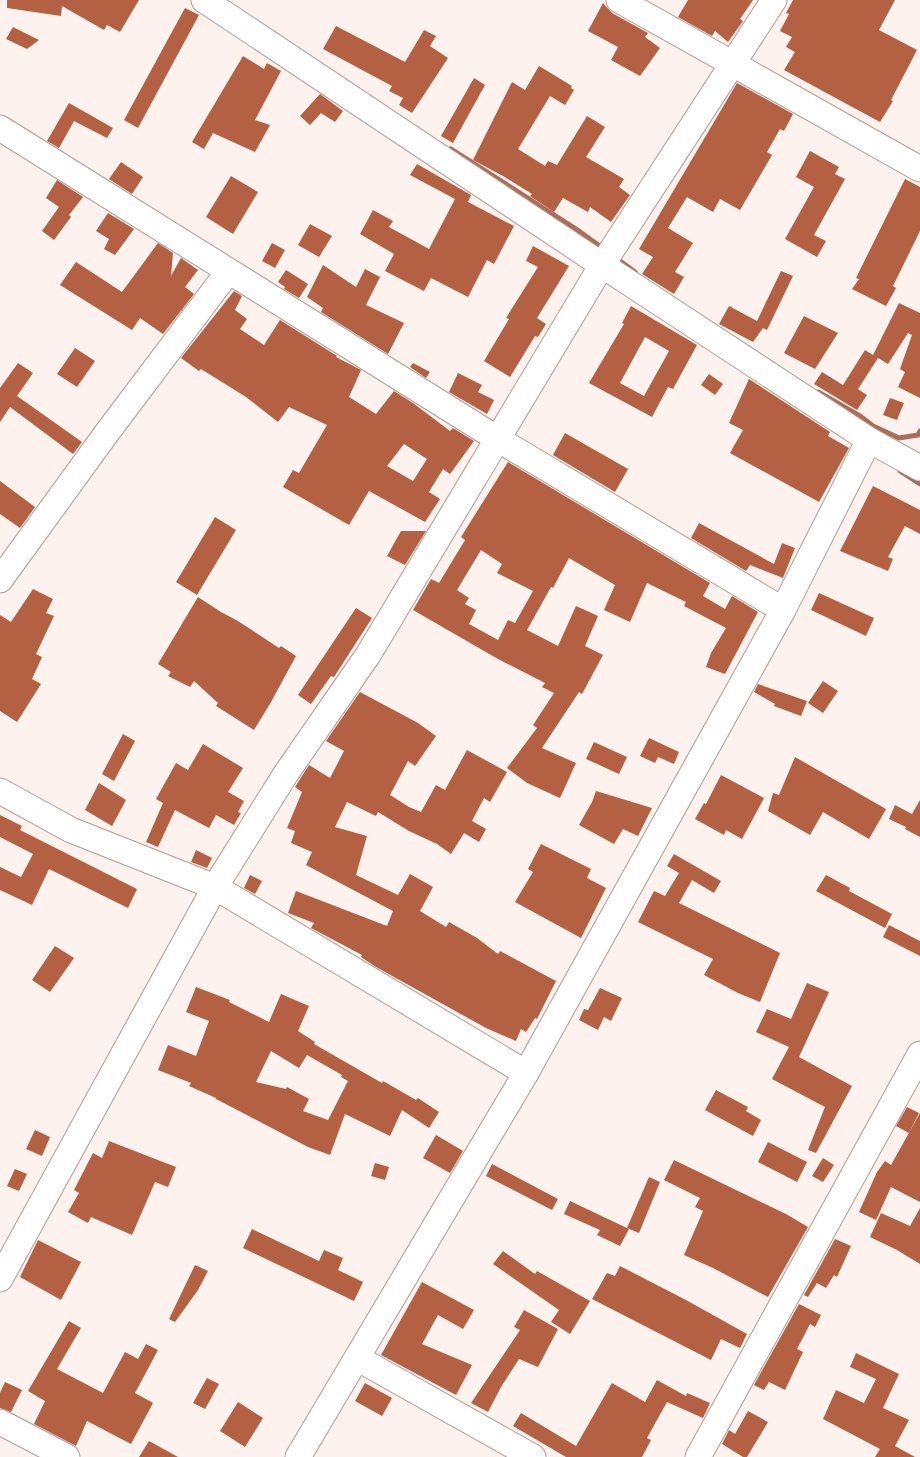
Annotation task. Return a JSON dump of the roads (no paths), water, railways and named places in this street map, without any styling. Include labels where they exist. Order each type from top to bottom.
[{"type":"street","points":[[204,0],[869,440],[918,462]]},
{"type":"street","points":[[620,0],[732,65],[920,169]]},
{"type":"street","points":[[0,1279],[215,888],[284,775],[368,655],[496,438],[602,265],[774,0]]},
{"type":"street","points":[[0,128],[496,438],[784,610]]},
{"type":"street","points":[[0,580],[106,434],[228,272]]},
{"type":"street","points":[[298,1457],[526,1073],[784,610],[869,440]]},
{"type":"street","points":[[0,791],[71,830],[215,888],[526,1073]]},
{"type":"street","points":[[698,1457],[920,1054]]},
{"type":"street","points":[[357,1358],[533,1457]]},
{"type":"street","points":[[0,1422],[67,1457]]},
{"type":"waterway","points":[[451,149],[576,229],[605,250]]},
{"type":"waterway","points":[[616,258],[635,272]]},
{"type":"waterway","points":[[818,392],[860,416],[873,426],[899,438],[918,435],[920,431]]},
{"type":"waterway","points":[[900,471],[920,484]]}]
